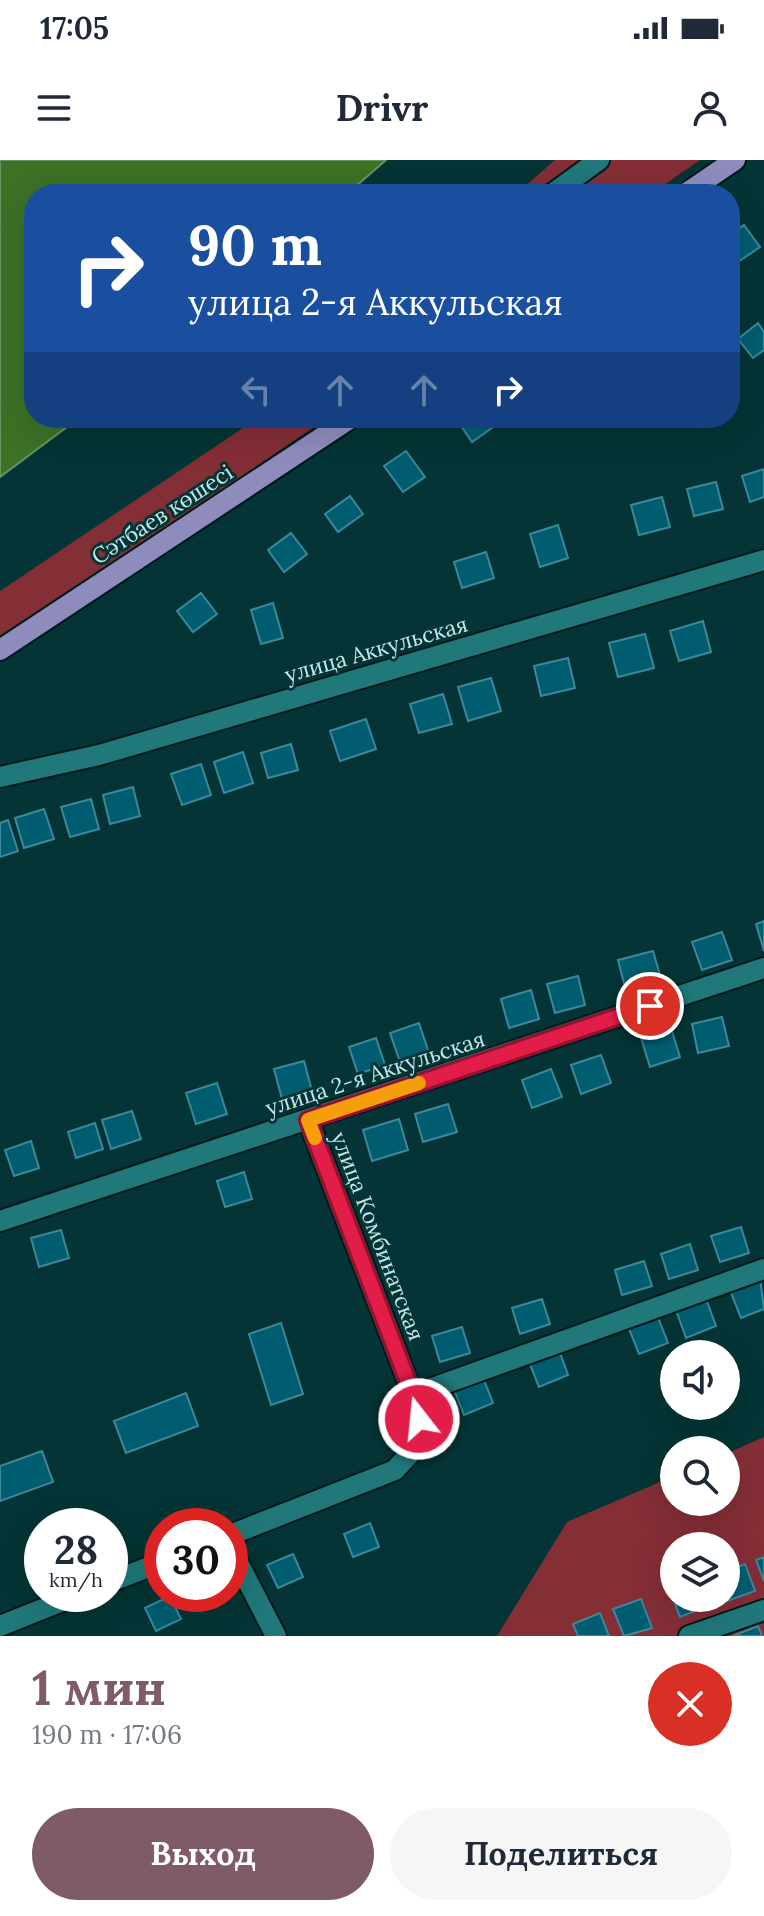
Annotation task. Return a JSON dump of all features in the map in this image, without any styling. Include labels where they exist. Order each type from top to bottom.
[{"type":"main road","points":[[700,184],[735,160]]},
{"type":"main road","name":"Сәтбаев көшесі","points":[[0,650],[336,428]]},
{"type":"street","points":[[566,184],[599,160]]},
{"type":"street","name":"улица Аккульская","points":[[0,777],[99,755],[764,560]]},
{"type":"street","name":"улица 2-я Аккульская","points":[[0,1221],[764,968]]},
{"type":"street","name":"улица Комбинатская","points":[[248,1528],[395,1470],[415,1448],[419,1419],[413,1395],[308,1120]]},
{"type":"street","points":[[413,1395],[764,1269]]},
{"type":"street","points":[[248,1582],[276,1636]]},
{"type":"street","points":[[689,1636],[764,1610]]},
{"type":"street","points":[[0,1626],[35,1612]]},
{"type":"shaded area","points":[[0,160],[386,160],[358,184],[24,184],[24,428],[66,428],[0,477]]},
{"type":"shaded area","points":[[555,160],[700,160],[665,184],[527,184]]},
{"type":"shaded area","points":[[243,428],[312,428],[0,641],[0,591]]},
{"type":"shaded area","points":[[764,1437],[764,1636],[497,1636],[567,1522],[660,1482],[660,1516],[740,1516],[740,1448]]},
{"type":"building","points":[[744,225],[760,247],[740,261],[740,228]]},
{"type":"building","points":[[758,323],[764,332],[764,350],[753,358],[740,337]]},
{"type":"building","points":[[462,428],[492,428],[472,442]]},
{"type":"building","points":[[406,451],[425,477],[403,492],[384,466]]},
{"type":"building","points":[[764,469],[764,497],[750,502],[742,476]]},
{"type":"building","points":[[716,482],[723,509],[694,516],[687,489]]},
{"type":"building","points":[[350,496],[363,514],[338,532],[325,514]]},
{"type":"building","points":[[662,497],[670,527],[639,535],[631,505]]},
{"type":"building","points":[[558,525],[568,558],[540,567],[530,534]]},
{"type":"building","points":[[291,533],[307,554],[284,572],[268,550]]},
{"type":"building","points":[[486,552],[494,578],[462,588],[454,562]]},
{"type":"building","points":[[201,593],[217,614],[193,632],[177,611]]},
{"type":"building","points":[[273,603],[283,638],[261,644],[251,610]]},
{"type":"building","points":[[703,621],[711,652],[679,661],[670,631]]},
{"type":"building","points":[[645,634],[654,668],[618,677],[609,643]]},
{"type":"building","points":[[568,658],[575,688],[541,696],[534,666]]},
{"type":"building","points":[[491,678],[501,711],[468,721],[458,687]]},
{"type":"building","points":[[443,694],[452,724],[419,733],[410,704]]},
{"type":"building","points":[[366,719],[376,749],[340,761],[330,731]]},
{"type":"building","points":[[291,744],[298,770],[268,778],[261,753]]},
{"type":"building","points":[[243,752],[253,783],[224,793],[214,762]]},
{"type":"building","points":[[201,764],[211,795],[182,805],[171,774]]},
{"type":"building","points":[[133,787],[140,816],[110,824],[103,795]]},
{"type":"building","points":[[91,799],[99,829],[70,837],[61,807]]},
{"type":"building","points":[[44,809],[54,839],[24,848],[15,818]]},
{"type":"building","points":[[8,820],[18,851],[0,857],[0,823]]},
{"type":"building","points":[[764,921],[764,951],[756,924]]},
{"type":"building","points":[[722,932],[732,960],[702,970],[692,942]]},
{"type":"building","points":[[653,951],[662,982],[626,991],[618,960]]},
{"type":"building","points":[[578,976],[585,1005],[555,1013],[547,984]]},
{"type":"building","points":[[531,990],[539,1019],[509,1028],[501,999]]},
{"type":"building","points":[[722,1017],[729,1046],[698,1053],[692,1024]]},
{"type":"building","points":[[419,1023],[429,1053],[400,1062],[390,1033]]},
{"type":"building","points":[[671,1028],[680,1057],[650,1067],[641,1038]]},
{"type":"building","points":[[376,1038],[385,1065],[358,1074],[349,1047]]},
{"type":"building","points":[[601,1055],[611,1083],[581,1094],[571,1065]]},
{"type":"building","points":[[304,1061],[312,1091],[282,1099],[274,1069]]},
{"type":"building","points":[[551,1069],[562,1097],[532,1108],[522,1080]]},
{"type":"building","points":[[217,1083],[227,1114],[196,1124],[186,1093]]},
{"type":"building","points":[[448,1104],[457,1132],[423,1142],[415,1114]]},
{"type":"building","points":[[132,1111],[141,1139],[111,1149],[102,1120]]},
{"type":"building","points":[[399,1119],[408,1150],[372,1161],[363,1130]]},
{"type":"building","points":[[95,1123],[103,1149],[76,1158],[68,1132]]},
{"type":"building","points":[[31,1141],[39,1168],[14,1176],[5,1150]]},
{"type":"building","points":[[244,1172],[252,1199],[225,1207],[217,1181]]},
{"type":"building","points":[[741,1227],[749,1253],[720,1262],[711,1236]]},
{"type":"building","points":[[61,1230],[69,1258],[39,1267],[31,1238]]},
{"type":"building","points":[[690,1244],[698,1270],[669,1279],[661,1254]]},
{"type":"building","points":[[644,1261],[652,1286],[622,1295],[615,1270]]},
{"type":"building","points":[[760,1278],[764,1309],[741,1318],[730,1290]]},
{"type":"building","points":[[542,1299],[550,1324],[520,1334],[512,1308]]},
{"type":"building","points":[[706,1299],[716,1326],[686,1338],[676,1310]]},
{"type":"building","points":[[657,1315],[667,1340],[660,1340],[660,1346],[639,1354],[628,1326]]},
{"type":"building","points":[[281,1323],[303,1394],[271,1405],[249,1334]]},
{"type":"building","points":[[462,1327],[470,1353],[440,1362],[432,1336]]},
{"type":"building","points":[[558,1347],[568,1375],[539,1387],[528,1359]]},
{"type":"building","points":[[482,1375],[493,1403],[464,1415],[453,1387]]},
{"type":"building","points":[[186,1393],[198,1426],[126,1453],[114,1421]]},
{"type":"building","points":[[42,1451],[53,1482],[0,1501],[0,1466]]},
{"type":"building","points":[[370,1523],[379,1547],[353,1557],[344,1534]]},
{"type":"building","points":[[293,1554],[303,1577],[278,1588],[267,1565]]},
{"type":"building","points":[[764,1557],[764,1581],[756,1560]]},
{"type":"building","points":[[745,1564],[755,1591],[740,1596],[740,1566]]},
{"type":"building","points":[[641,1599],[652,1628],[624,1636],[613,1609]]},
{"type":"building","points":[[147,1612],[178,1612],[181,1619],[156,1631]]},
{"type":"building","points":[[600,1613],[609,1636],[578,1636],[573,1624]]},
{"type":"building","points":[[758,1626],[762,1636],[733,1636]]},
{"type":"slow traffic","points":[[315,1138],[308,1120],[419,1083]]},
{"type":"route","points":[[419,1419],[413,1395],[308,1120],[650,1006]]}]
